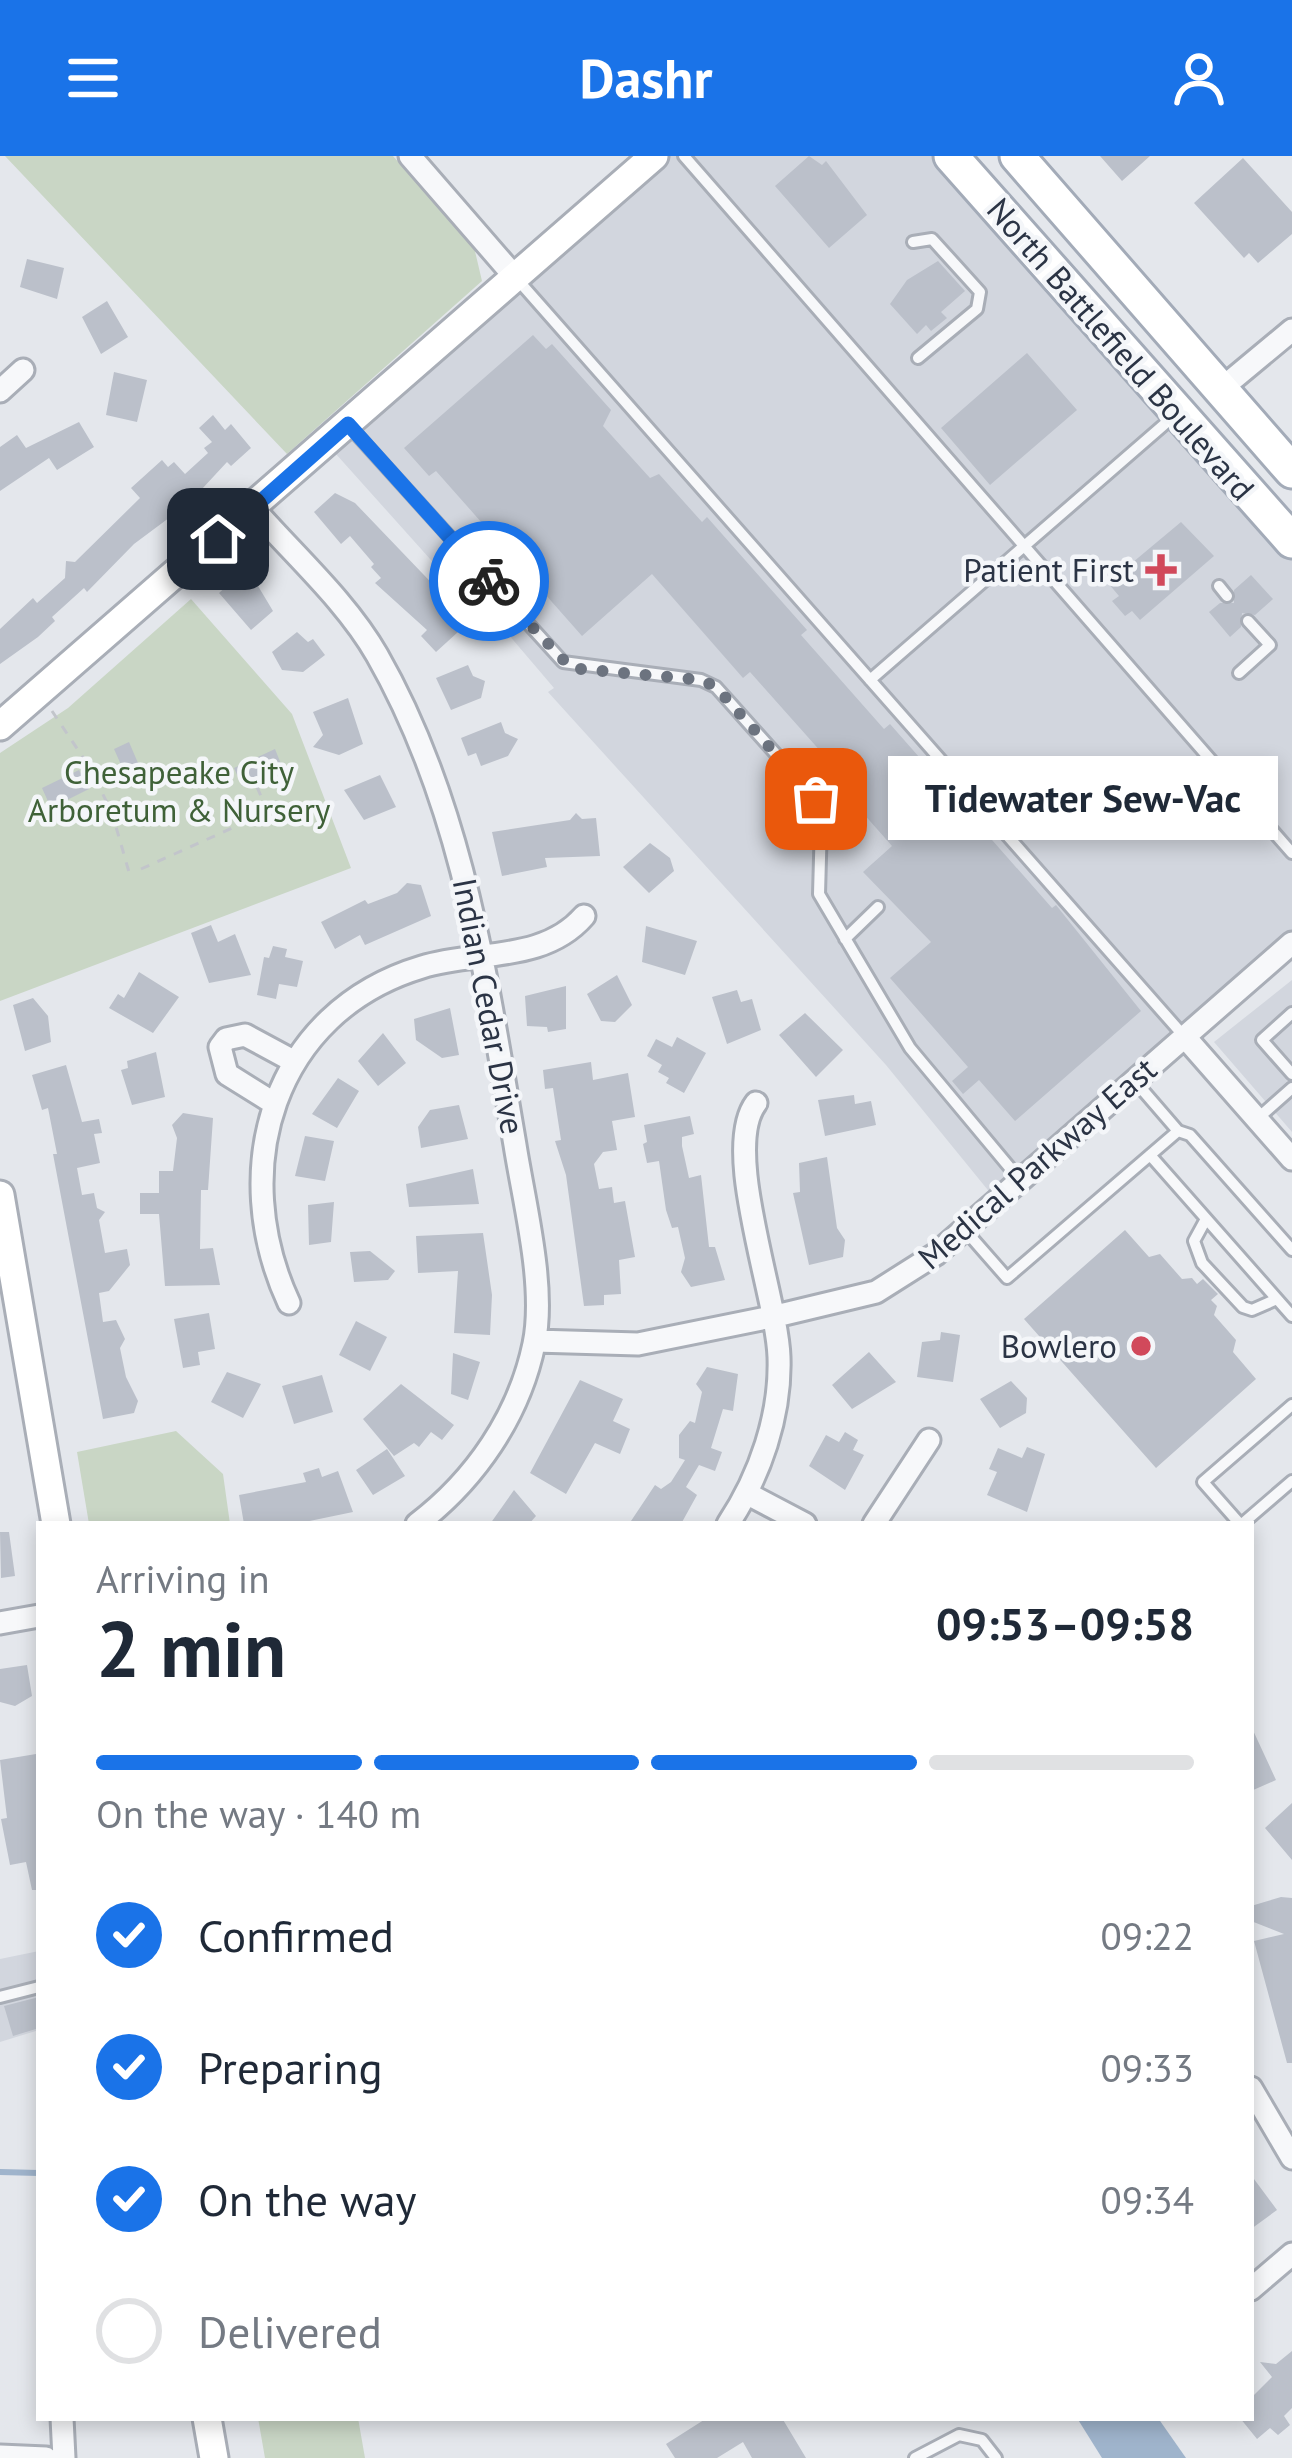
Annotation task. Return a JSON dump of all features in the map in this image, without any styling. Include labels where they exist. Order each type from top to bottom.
[{"type":"main road","name":"North Battlefield Boulevard","points":[[951,156],[1292,542]]},
{"type":"main road","name":"North Battlefield Boulevard","points":[[1017,156],[1292,471]]},
{"type":"street","points":[[410,156],[515,277]]},
{"type":"street","points":[[0,726],[40,696],[654,156]]},
{"type":"street","points":[[1220,389],[1292,330]]},
{"type":"street","points":[[0,391],[22,370]]},
{"type":"street","name":"Indian Cedar Drive","points":[[254,508],[375,651],[458,850],[483,956],[534,1249],[535,1341],[514,1405],[487,1454],[420,1521]]},
{"type":"street","points":[[289,1303],[272,1267],[258,1191],[261,1152],[275,1103],[295,1062],[330,1021],[380,983],[434,963],[541,946],[584,916]]},
{"type":"street","name":"Medical Parkway East","points":[[535,1341],[638,1344],[876,1292],[924,1263],[1292,943]]},
{"type":"street","points":[[275,1103],[226,1074],[220,1047],[235,1035],[245,1035],[295,1062]]},
{"type":"street","points":[[1184,1036],[1292,1159]]},
{"type":"street","points":[[730,1521],[772,1423],[779,1361],[776,1316],[746,1172],[745,1120],[756,1103]]},
{"type":"street","points":[[0,1195],[55,1521]]},
{"type":"street","points":[[876,1521],[929,1441]]},
{"type":"street","points":[[746,1492],[799,1521]]},
{"type":"street","points":[[0,1624],[36,1617]]},
{"type":"street","points":[[1254,2093],[1292,2158]]},
{"type":"street","points":[[1254,2286],[1292,2254]]},
{"type":"street","points":[[62,2421],[64,2458]]},
{"type":"street","points":[[208,2421],[214,2458]]},
{"type":"street","points":[[0,2456],[46,2458]]},
{"type":"lane","points":[[684,156],[1292,853]]},
{"type":"lane","points":[[914,242],[932,239],[980,292],[976,309],[918,358]]},
{"type":"lane","points":[[515,277],[1184,1036]]},
{"type":"lane","points":[[870,680],[1176,413]]},
{"type":"lane","points":[[348,424],[563,662],[701,680],[716,687],[816,799],[821,822],[819,895],[910,1048],[1020,1180]]},
{"type":"lane","points":[[1239,673],[1270,645],[1249,621]]},
{"type":"lane","points":[[845,939],[878,908]]},
{"type":"lane","points":[[1292,1013],[1262,1040],[1292,1074]]},
{"type":"lane","points":[[1133,1080],[1178,1131],[1190,1135],[1292,1250]]},
{"type":"lane","points":[[1257,1119],[1292,1088]]},
{"type":"lane","points":[[964,1229],[1007,1279],[1178,1131]]},
{"type":"lane","points":[[1150,1155],[1292,1316]]},
{"type":"lane","points":[[1206,1219],[1194,1241],[1202,1263],[1243,1307],[1252,1310],[1277,1299]]},
{"type":"lane","points":[[1238,1521],[1203,1482],[1292,1405]]},
{"type":"lane","points":[[1244,1521],[1292,1480]]},
{"type":"lane","points":[[0,1997],[36,1988]]},
{"type":"lane","points":[[915,2458],[959,2434],[982,2440],[996,2458]]},
{"type":"path","points":[[40,696],[92,772],[112,813],[129,872]]},
{"type":"path","points":[[81,773],[92,772]]},
{"type":"path","points":[[257,787],[267,812]]},
{"type":"path","points":[[141,869],[190,843],[279,807]]},
{"type":"path","points":[[186,834],[190,843]]},
{"type":"shaded area","points":[[654,156],[951,156],[1292,542],[1292,942],[996,1200],[886,1065],[548,692],[554,688],[502,627],[443,567],[439,569],[327,444]]},
{"type":"shaded area","points":[[1292,980],[1292,1132],[1214,1042]]},
{"type":"shaded area","points":[[36,1952],[36,2031],[0,2042],[0,1959]]},
{"type":"green space","points":[[5,156],[393,156],[474,247],[482,281],[287,454]]},
{"type":"green space","name":"Chesapeake City Arboretum & Nursery","points":[[191,599],[292,714],[351,868],[0,1001],[0,753],[68,708]]},
{"type":"green space","points":[[176,1431],[223,1474],[230,1521],[88,1521],[77,1452]]},
{"type":"green space","points":[[259,2421],[359,2421],[365,2458],[265,2458]]},
{"type":"water","points":[[1079,2421],[1160,2421],[1186,2458],[1102,2458]]},
{"type":"building","points":[[809,156],[822,165],[826,161],[867,215],[829,248],[775,186]]},
{"type":"building","points":[[1100,156],[1150,156],[1122,181]]},
{"type":"building","points":[[1243,158],[1292,212],[1292,234],[1258,263],[1249,253],[1244,258],[1194,203]]},
{"type":"building","points":[[27,259],[64,268],[57,299],[20,287]]},
{"type":"building","points":[[938,261],[965,291],[941,312],[947,318],[931,331],[926,325],[917,334],[890,304],[907,280]]},
{"type":"building","points":[[107,301],[128,337],[101,354],[82,317]]},
{"type":"building","points":[[533,335],[546,349],[552,344],[611,410],[603,426],[650,478],[659,474],[702,522],[707,517],[807,630],[801,635],[884,729],[890,724],[1052,908],[1056,905],[1141,1011],[1015,1121],[979,1080],[963,1094],[952,1081],[968,1067],[890,978],[931,942],[863,872],[892,846],[832,778],[839,772],[750,672],[743,678],[652,574],[582,636],[436,471],[429,476],[404,448]]},
{"type":"building","points":[[1027,353],[1077,410],[990,485],[941,428]]},
{"type":"building","points":[[114,372],[147,380],[137,422],[106,415]]},
{"type":"building","points":[[213,415],[225,430],[231,424],[251,448],[231,466],[227,462],[189,503],[134,544],[87,592],[84,588],[52,617],[55,621],[38,637],[0,664],[0,629],[33,598],[37,603],[65,578],[66,561],[75,562],[140,498],[131,488],[162,460],[168,467],[174,462],[185,474],[208,453],[204,448],[212,442],[199,428]]},
{"type":"building","points":[[79,422],[94,447],[57,470],[49,458],[0,491],[0,447],[17,435],[26,448]]},
{"type":"building","points":[[335,493],[355,503],[469,622],[436,652],[421,636],[427,630],[375,583],[381,578],[371,567],[374,564],[350,536],[341,544],[314,512]]},
{"type":"building","name":"Patient First","points":[[1181,522],[1214,556],[1140,620],[1132,611],[1125,616],[1112,601],[1119,596],[1108,583]]},
{"type":"building","points":[[249,566],[263,582],[258,586],[273,611],[251,630],[219,593]]},
{"type":"building","points":[[1251,575],[1273,599],[1255,615],[1242,613],[1241,627],[1230,637],[1209,612],[1220,603],[1234,603],[1234,590]]},
{"type":"building","points":[[297,632],[308,642],[313,639],[325,655],[303,672],[282,670],[272,652]]},
{"type":"building","points":[[468,665],[473,676],[485,681],[481,698],[451,710],[436,678]]},
{"type":"building","points":[[348,698],[363,744],[339,755],[313,747],[323,735],[313,712]]},
{"type":"building","points":[[501,722],[505,733],[518,739],[508,756],[481,766],[476,753],[468,756],[461,738]]},
{"type":"building","points":[[129,742],[141,770],[126,776],[114,749]]},
{"type":"building","points":[[275,749],[283,769],[242,786],[234,768]]},
{"type":"building","points":[[79,770],[89,789],[51,808],[42,788]]},
{"type":"building","points":[[380,775],[396,807],[364,820],[344,790]]},
{"type":"building","points":[[576,813],[582,819],[596,818],[600,856],[545,858],[547,867],[502,876],[492,832],[570,820]]},
{"type":"building","points":[[650,843],[670,858],[674,871],[649,893],[623,867]]},
{"type":"building","points":[[407,883],[421,885],[431,916],[365,945],[360,935],[335,949],[321,922],[365,900],[368,904],[397,893]]},
{"type":"building","points":[[211,925],[218,942],[235,934],[251,975],[209,983],[191,933]]},
{"type":"building","points":[[646,926],[697,941],[685,975],[642,962]]},
{"type":"building","points":[[273,946],[287,949],[285,957],[303,961],[297,987],[279,984],[276,999],[257,995],[264,957],[269,958]]},
{"type":"building","points":[[139,972],[179,997],[153,1033],[109,1008],[118,994],[124,998]]},
{"type":"building","points":[[617,975],[632,1005],[615,1022],[601,1021],[587,994]]},
{"type":"building","points":[[566,986],[566,1029],[548,1032],[547,1027],[527,1026],[525,996]]},
{"type":"building","points":[[737,990],[741,1002],[752,999],[761,1030],[727,1044],[712,997]]},
{"type":"building","points":[[33,998],[48,1016],[51,1042],[25,1051],[13,1005]]},
{"type":"building","points":[[450,1008],[459,1055],[442,1058],[416,1040],[414,1019]]},
{"type":"building","points":[[805,1013],[843,1050],[816,1077],[779,1035]]},
{"type":"building","points":[[383,1033],[406,1063],[378,1086],[358,1061]]},
{"type":"building","points":[[677,1037],[706,1053],[684,1093],[666,1083],[669,1078],[658,1072],[662,1065],[647,1056],[656,1039],[672,1047]]},
{"type":"building","points":[[156,1052],[165,1097],[132,1105],[121,1070],[128,1068],[127,1061]]},
{"type":"building","points":[[591,1062],[593,1080],[628,1073],[635,1117],[612,1121],[617,1150],[603,1152],[594,1164],[599,1189],[612,1187],[614,1203],[625,1201],[635,1257],[619,1260],[621,1294],[604,1295],[604,1305],[584,1306],[566,1175],[555,1141],[561,1140],[553,1088],[545,1089],[543,1070]]},
{"type":"building","points":[[66,1065],[82,1122],[99,1119],[102,1133],[94,1134],[100,1163],[77,1168],[82,1195],[94,1193],[97,1208],[105,1212],[99,1220],[105,1253],[127,1249],[130,1265],[109,1291],[99,1293],[103,1322],[116,1320],[125,1339],[120,1348],[126,1377],[138,1401],[134,1413],[103,1419],[48,1108],[42,1110],[32,1075]]},
{"type":"building","points":[[338,1078],[359,1091],[337,1128],[312,1114]]},
{"type":"building","points":[[854,1095],[855,1104],[871,1101],[876,1125],[825,1136],[818,1100]]},
{"type":"building","points":[[459,1105],[468,1139],[421,1148],[418,1127],[430,1110]]},
{"type":"building","points":[[183,1113],[213,1118],[208,1190],[201,1190],[200,1249],[213,1248],[220,1285],[165,1286],[159,1214],[140,1214],[140,1193],[159,1193],[159,1171],[173,1171],[177,1138],[172,1125]]},
{"type":"building","points":[[690,1116],[694,1134],[682,1137],[682,1146],[689,1178],[701,1175],[709,1247],[715,1247],[725,1280],[691,1287],[681,1272],[685,1258],[678,1227],[672,1228],[666,1210],[659,1161],[647,1163],[643,1144],[647,1142],[644,1125]]},
{"type":"building","points":[[305,1136],[334,1141],[325,1181],[295,1176]]},
{"type":"building","points":[[827,1157],[837,1228],[845,1240],[843,1257],[809,1265],[793,1193],[800,1192],[799,1163]]},
{"type":"building","points":[[473,1169],[479,1204],[409,1207],[406,1184]]},
{"type":"building","points":[[334,1202],[331,1242],[309,1245],[308,1205]]},
{"type":"building","name":"Bowlero","points":[[1125,1230],[1149,1257],[1160,1254],[1182,1279],[1192,1278],[1197,1284],[1203,1279],[1218,1294],[1211,1300],[1217,1306],[1214,1315],[1236,1340],[1233,1352],[1256,1379],[1156,1468],[1024,1319]]},
{"type":"building","points":[[483,1233],[492,1295],[490,1335],[454,1333],[458,1271],[418,1273],[416,1236]]},
{"type":"building","points":[[370,1251],[395,1271],[388,1280],[354,1282],[350,1252]]},
{"type":"building","points":[[209,1313],[215,1349],[198,1352],[200,1365],[183,1368],[174,1319]]},
{"type":"building","points":[[356,1321],[387,1337],[370,1371],[339,1355]]},
{"type":"building","points":[[941,1332],[960,1335],[953,1382],[917,1377],[922,1342],[940,1340]]},
{"type":"building","points":[[869,1352],[896,1382],[852,1409],[832,1385]]},
{"type":"building","points":[[453,1353],[480,1362],[468,1400],[451,1394]]},
{"type":"building","points":[[707,1367],[738,1374],[733,1411],[723,1409],[711,1448],[722,1452],[715,1471],[699,1465],[686,1487],[697,1495],[683,1521],[631,1521],[655,1485],[661,1489],[671,1482],[685,1460],[679,1458],[679,1435],[690,1421],[695,1423],[702,1392],[696,1384]]},
{"type":"building","points":[[227,1372],[261,1384],[243,1418],[211,1402]]},
{"type":"building","points":[[322,1375],[333,1412],[294,1424],[282,1386]]},
{"type":"building","points":[[580,1380],[623,1399],[613,1421],[630,1429],[620,1454],[595,1443],[566,1494],[530,1473]]},
{"type":"building","points":[[1011,1381],[1027,1398],[1026,1413],[1000,1428],[980,1399]]},
{"type":"building","points":[[401,1384],[454,1425],[442,1440],[431,1432],[419,1447],[414,1443],[394,1456],[363,1419]]},
{"type":"building","points":[[845,1432],[858,1440],[853,1450],[864,1455],[845,1490],[809,1466],[826,1435],[839,1442]]},
{"type":"building","points":[[1027,1447],[1045,1454],[1027,1512],[987,1495],[997,1472],[989,1469],[998,1448],[1022,1458]]},
{"type":"building","points":[[387,1449],[405,1476],[373,1495],[356,1470]]},
{"type":"building","points":[[319,1468],[322,1477],[338,1471],[353,1512],[310,1521],[243,1521],[239,1495],[306,1482],[303,1473]]},
{"type":"building","points":[[514,1490],[536,1516],[532,1521],[492,1521]]},
{"type":"building","points":[[0,1532],[9,1532],[15,1576],[1,1578]]},
{"type":"building","points":[[27,1665],[32,1696],[15,1706],[0,1702],[0,1669]]},
{"type":"building","points":[[1254,1732],[1276,1780],[1254,1790]]},
{"type":"building","points":[[36,1754],[36,1890],[32,1890],[26,1862],[10,1865],[1,1819],[7,1818],[0,1760]]},
{"type":"building","points":[[1292,1803],[1292,1860],[1265,1828]]},
{"type":"building","points":[[1292,1898],[1292,2063],[1287,2063],[1254,1941],[1284,1934],[1254,1922],[1254,1905]]},
{"type":"building","points":[[36,1998],[36,2029],[13,2036],[4,2006]]},
{"type":"building","points":[[1254,2179],[1277,2210],[1254,2227]]},
{"type":"building","points":[[1292,2351],[1292,2408],[1284,2416],[1290,2425],[1278,2435],[1270,2428],[1257,2439],[1242,2421],[1254,2421],[1254,2395],[1272,2377],[1260,2362],[1276,2364]]},
{"type":"building","points":[[702,2421],[784,2421],[806,2458],[752,2458],[743,2442],[717,2458],[675,2458],[666,2444]]},
{"type":"waterway","points":[[0,2172],[36,2173]]},
{"type":"way so far","points":[[489,581],[571,668],[701,680],[716,687],[816,799]]},
{"type":"place","name":"Patient First","points":[[1161,570]]},
{"type":"place","name":"Tidewater Sew-Vac","points":[[816,799]]},
{"type":"place","name":"Bowlero","points":[[1141,1346]]},
{"type":"route","points":[[218,539],[348,424],[489,581]]}]
